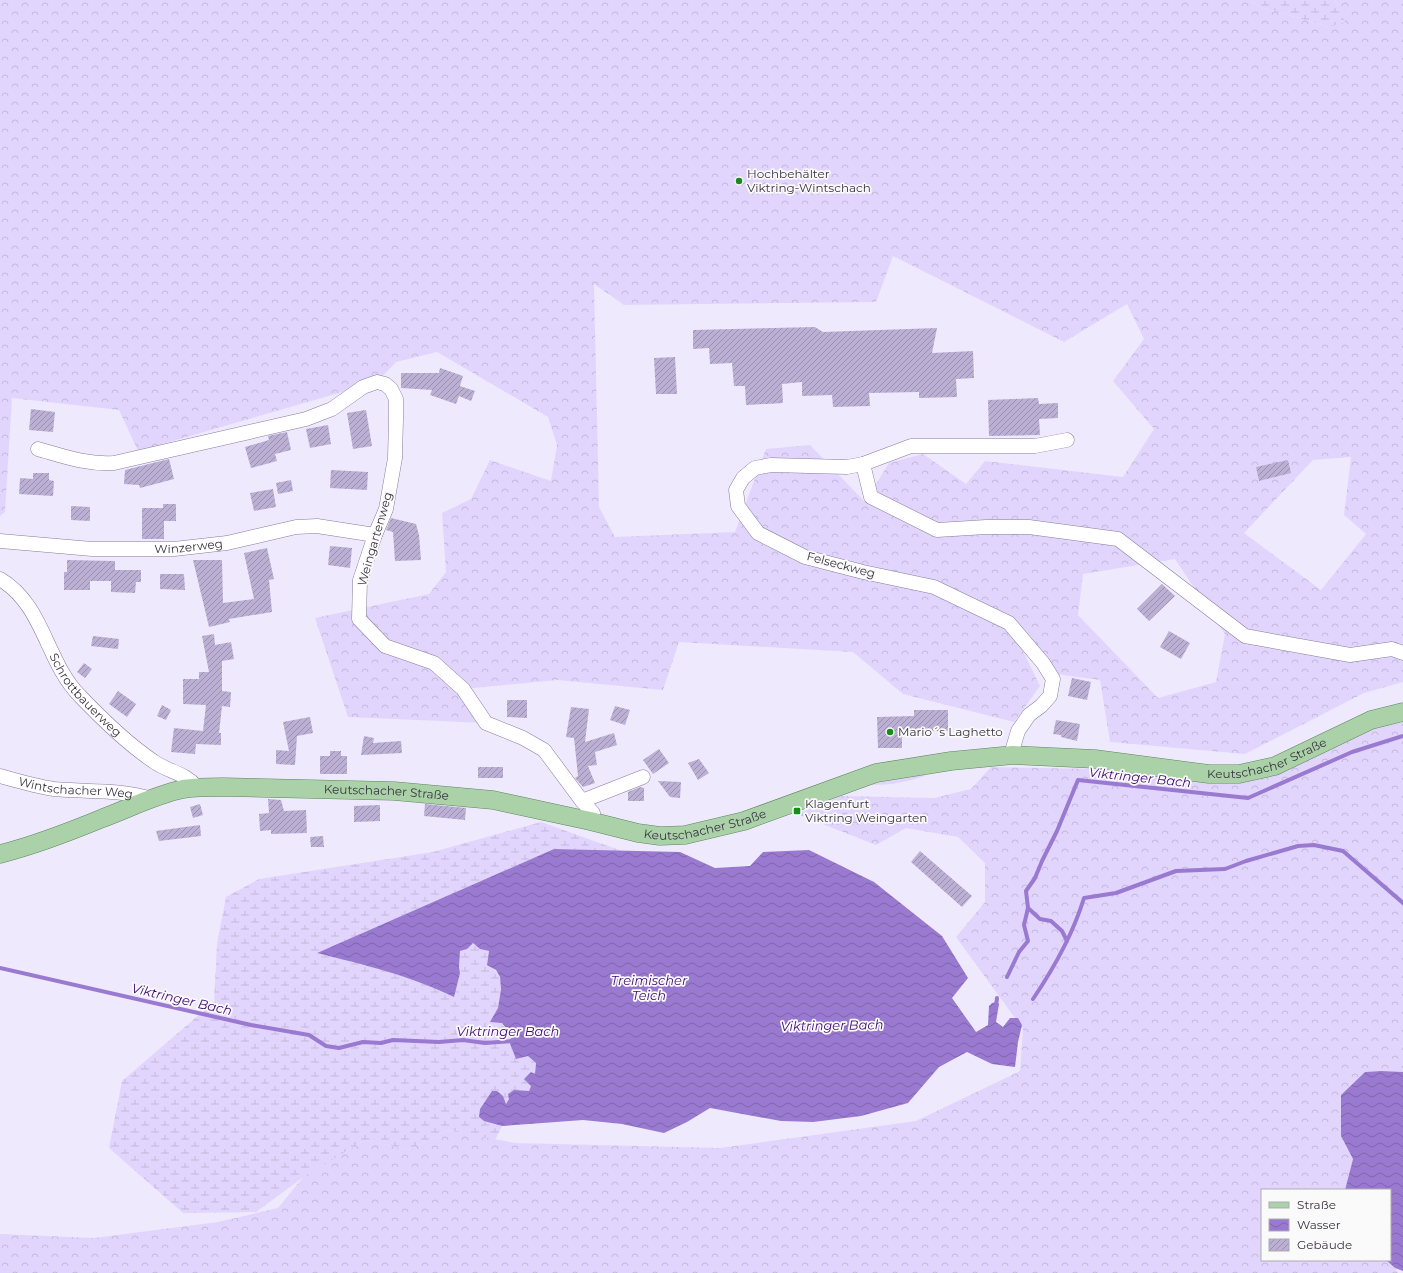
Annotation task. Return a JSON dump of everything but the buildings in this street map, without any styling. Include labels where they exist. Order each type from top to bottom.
[{"type":"main road","name":"Keutschacher Straße","points":[[0,854],[60,836],[151,799],[170,793],[196,787],[223,786],[394,791],[493,800],[638,833],[660,836],[685,835],[744,821],[876,773],[951,761],[1013,755],[1095,759],[1209,774],[1239,774],[1275,766],[1371,720],[1403,712]]},
{"type":"street","name":"Weingartenweg","points":[[38,449],[84,462],[100,464],[114,463],[306,419],[332,409],[363,387],[377,382],[385,384],[392,389],[396,399],[395,458],[386,509],[375,535],[360,580],[359,619],[385,646],[434,663],[463,689],[486,723],[523,738],[544,750],[582,801],[593,813],[590,821]]},
{"type":"street","name":"Felseckweg","points":[[1013,755],[1013,748],[1018,731],[1029,715],[1041,706],[1050,696],[1052,679],[1043,663],[1009,623],[934,587],[863,572],[805,557],[758,533],[738,506],[736,490],[743,478],[755,468],[771,465],[847,466],[863,464],[911,446],[1035,446],[1067,440]]},
{"type":"street","points":[[863,464],[871,497],[937,530],[1029,528],[1118,539],[1245,636],[1350,654],[1392,649],[1403,654]]},
{"type":"street","name":"Winzerweg","points":[[0,541],[92,549],[174,549],[227,543],[296,527],[318,526],[375,535]]},
{"type":"street","name":"Schrottbauerweg","points":[[0,579],[24,601],[38,621],[61,672],[79,696],[134,747],[154,762],[190,779],[196,787]]},
{"type":"street","name":"Wintschacher Weg","points":[[0,776],[35,786],[54,789],[137,794],[151,799]]},
{"type":"street","points":[[582,801],[644,777]]},
{"type":"green space","points":[[0,0],[1252,0],[1257,6],[1329,27],[1339,7],[1335,0],[1403,0],[1403,682],[1364,693],[1245,754],[1110,742],[1100,680],[1056,674],[1010,624],[1040,686],[1014,722],[903,694],[853,652],[679,642],[663,690],[557,680],[463,689],[486,723],[348,717],[315,618],[429,594],[446,572],[442,513],[471,499],[490,460],[551,481],[557,445],[548,417],[437,352],[396,362],[377,382],[138,451],[119,410],[12,398],[5,512],[0,516]],"holes":[[[893,256],[1064,342],[1127,304],[1144,339],[1113,381],[1154,429],[1123,477],[985,461],[966,484],[923,454],[889,463],[865,502],[810,445],[766,449],[735,532],[615,537],[599,507],[594,284],[624,305],[876,302]],[[1351,457],[1344,515],[1366,534],[1321,590],[1244,533],[1313,460]],[[1175,559],[1225,634],[1216,682],[1158,698],[1078,615],[1083,574]]]},
{"type":"green space","points":[[1252,0],[1335,0],[1345,22],[1329,27],[1257,6]]},
{"type":"green space","points":[[1403,722],[1403,1072],[1365,1072],[1341,1095],[1341,1136],[1353,1159],[1345,1189],[1261,1189],[1261,1261],[1387,1261],[1398,1273],[0,1273],[0,1234],[94,1238],[218,1222],[278,1208],[304,1176],[365,1140],[409,1150],[448,1130],[515,1143],[720,1148],[916,1121],[1020,1071],[1023,1029],[956,937],[985,902],[985,863],[958,837],[906,828],[876,845],[797,814],[841,796],[934,798],[971,789],[991,767],[1093,769],[1235,782],[1335,745],[1378,727]]},
{"type":"green space","points":[[924,774],[925,776],[905,781],[871,785],[882,781]]},
{"type":"green space","points":[[541,822],[622,851],[554,849],[317,953],[376,967],[428,984],[453,996],[460,973],[460,951],[473,943],[480,949],[489,951],[487,964],[495,970],[501,984],[499,1015],[502,1023],[536,1063],[535,1075],[529,1091],[509,1099],[505,1105],[484,1121],[502,1126],[495,1140],[448,1130],[409,1150],[365,1140],[305,1176],[256,1212],[183,1213],[109,1148],[122,1081],[214,1002],[217,944],[226,897],[259,879],[433,852]]},
{"type":"water","name":"Treimischer Teich","points":[[554,849],[680,852],[715,868],[750,866],[763,852],[809,850],[874,882],[942,936],[968,978],[952,998],[976,1032],[988,1025],[989,1006],[992,1003],[997,1002],[999,1004],[996,1022],[1003,1027],[1010,1018],[1018,1018],[1022,1025],[1015,1067],[992,1064],[967,1052],[939,1067],[908,1103],[861,1116],[813,1122],[781,1121],[710,1108],[687,1122],[664,1133],[622,1124],[583,1120],[502,1126],[484,1121],[479,1117],[480,1109],[492,1091],[497,1091],[503,1096],[506,1104],[509,1099],[508,1094],[514,1090],[529,1091],[531,1086],[524,1079],[531,1072],[535,1074],[536,1063],[528,1056],[516,1059],[509,1041],[513,1036],[502,1023],[490,1022],[498,1008],[501,989],[500,977],[496,970],[487,965],[489,951],[480,949],[473,943],[467,949],[460,951],[460,973],[454,997],[437,989],[369,966],[317,953]]},
{"type":"water","points":[[1365,1072],[1403,1072],[1403,1271],[1395,1268],[1387,1261],[1391,1261],[1391,1189],[1345,1189],[1353,1159],[1341,1136],[1341,1095]]},
{"type":"waterway","name":"Viktringer Bach","points":[[1007,977],[1019,952],[1028,941],[1024,925],[1028,908],[1026,891],[1035,878],[1057,831],[1078,780],[1248,798],[1352,752],[1403,736]]},
{"type":"waterway","points":[[1033,999],[1062,950],[1080,911],[1084,898],[1116,893],[1176,871],[1225,869],[1246,861],[1298,846],[1314,845],[1343,851],[1403,903]]},
{"type":"waterway","points":[[1028,908],[1040,919],[1051,921],[1062,931],[1067,941]]},
{"type":"waterway","name":"Viktringer Bach","points":[[0,968],[251,1025],[309,1035],[326,1046],[339,1048],[363,1042],[381,1043],[393,1040],[439,1042],[463,1040],[485,1043],[513,1041]]},
{"type":"waterway","name":"Viktringer Bach","points":[[996,1006],[997,998]]},
{"type":"place","name":"Hochbehälter Viktring-Wintschach","points":[[739,181]]},
{"type":"place","name":"Mario´s Laghetto","points":[[890,732]]},
{"type":"place","name":"Klagenfurt Viktring Weingarten","points":[[797,811]]}]
